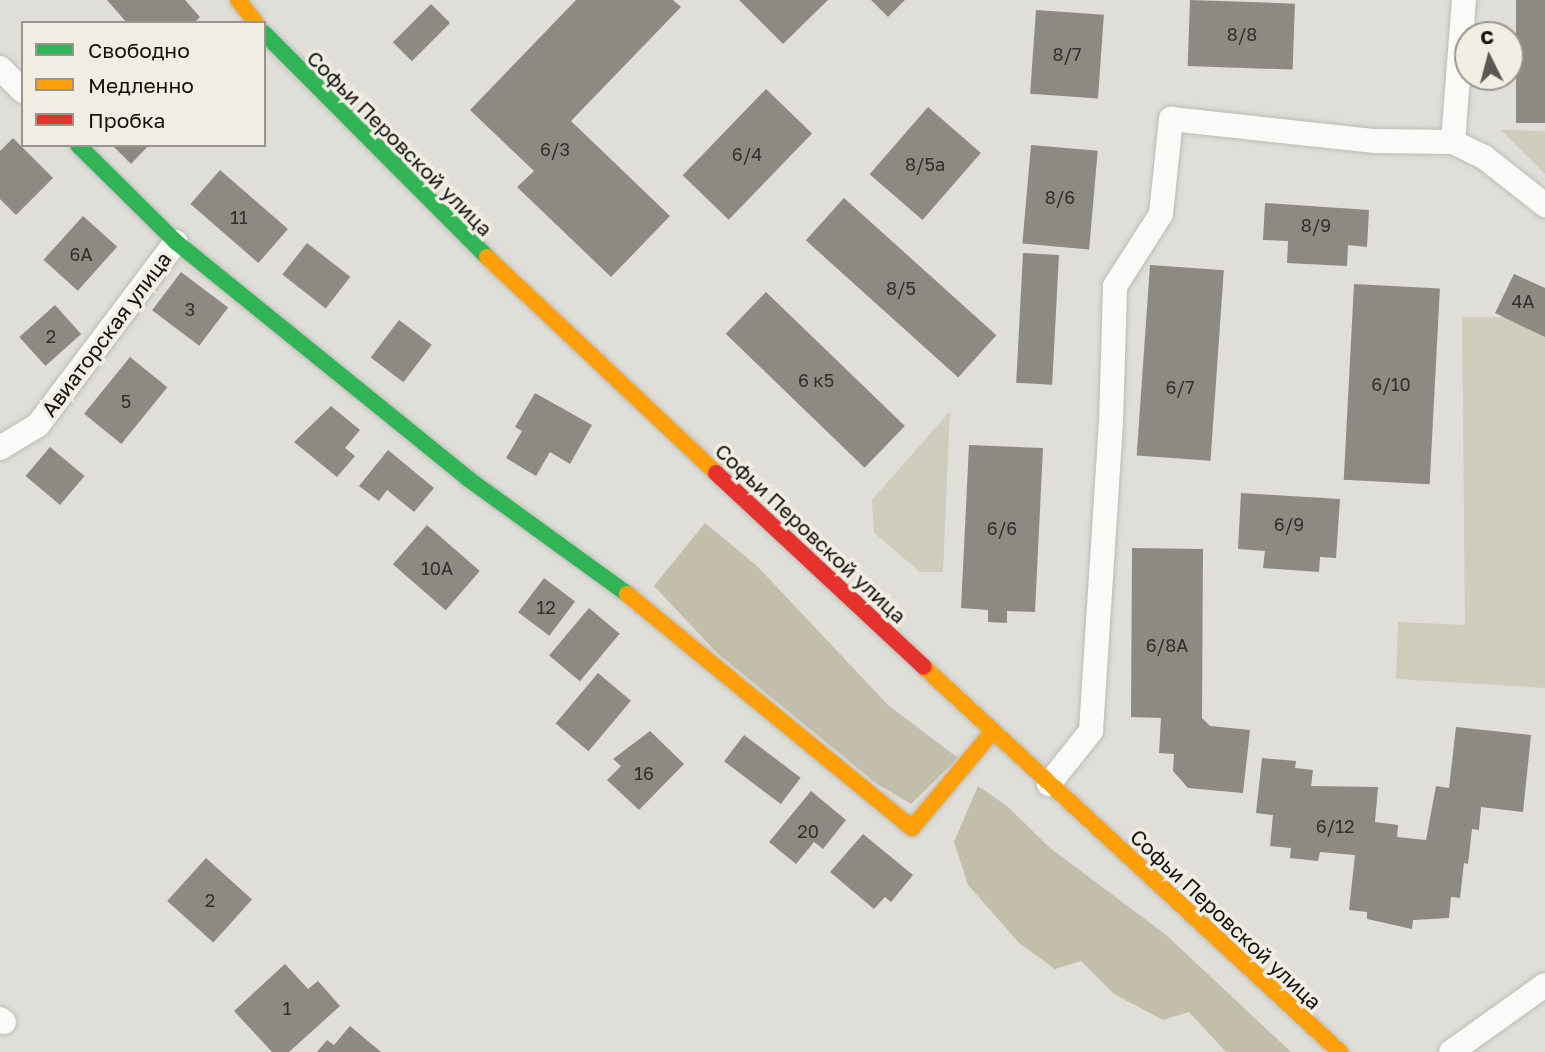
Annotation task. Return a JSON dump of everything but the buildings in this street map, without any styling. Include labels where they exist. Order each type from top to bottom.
[{"type":"main road","points":[[238,0],[254,21]]},
{"type":"main road","name":"Софьи Перовской улица","points":[[266,35],[540,310],[1340,1052]]},
{"type":"main road","points":[[80,147],[176,242],[467,478],[633,598],[912,828],[993,731]]},
{"type":"street","points":[[1453,142],[1464,0]]},
{"type":"street","points":[[0,68],[21,89]]},
{"type":"street","points":[[1049,784],[1091,731],[1111,423],[1115,286],[1161,214],[1171,119],[1375,141],[1453,142],[1485,157],[1545,205]]},
{"type":"street","name":"Авиаторская улица","points":[[0,449],[37,425],[176,242]]},
{"type":"street","points":[[1451,1052],[1545,985]]},
{"type":"shaded area","points":[[1501,130],[1545,131],[1545,174]]},
{"type":"shaded area","points":[[1462,317],[1545,318],[1545,688],[1396,679],[1398,622],[1465,625]]},
{"type":"shaded area","points":[[950,411],[943,572],[920,572],[874,533],[872,500]]},
{"type":"shaded area","points":[[705,523],[757,566],[888,705],[958,758],[911,804],[877,784],[716,652],[654,586]]},
{"type":"shaded area","points":[[978,786],[1007,806],[1050,848],[1165,934],[1291,1052],[1226,1052],[1189,1012],[1163,1020],[1114,994],[1081,961],[1055,969],[1019,943],[968,885],[954,842]]},
{"type":"traffic: fast","points":[[266,35],[487,257]]},
{"type":"traffic: fast","points":[[80,147],[176,242],[467,478],[627,594]]},
{"type":"traffic: slow","points":[[238,0],[254,21]]},
{"type":"traffic: slow","points":[[487,257],[716,473]]},
{"type":"traffic: slow","points":[[627,594],[912,828],[993,731]]},
{"type":"traffic: slow","points":[[924,667],[1340,1052]]},
{"type":"traffic: jam","points":[[716,473],[924,667]]}]
